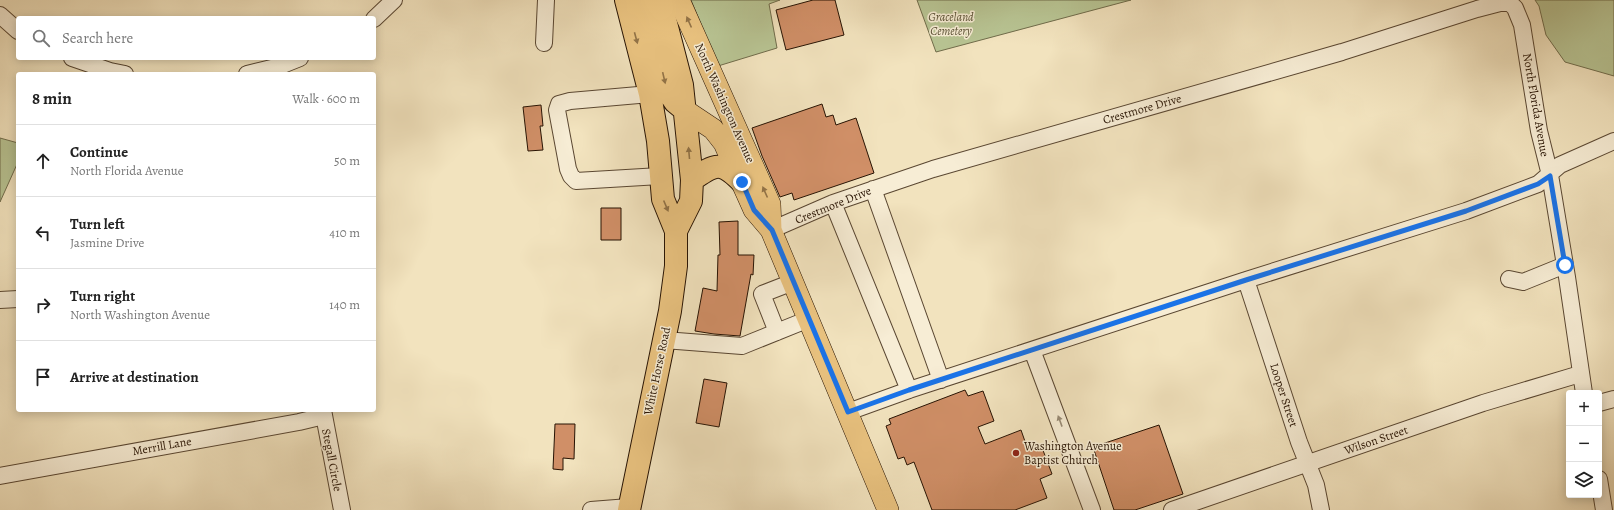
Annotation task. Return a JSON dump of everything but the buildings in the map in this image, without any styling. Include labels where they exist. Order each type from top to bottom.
[{"type":"highway","name":"White Horse Road","points":[[626,0],[650,94],[658,141],[662,199],[676,230],[676,266],[670,311],[629,509]]},
{"type":"highway","points":[[645,0],[667,90],[674,102],[686,111]]},
{"type":"highway","name":"White Horse Road","points":[[660,0],[682,85],[686,111],[692,180],[691,201],[676,230]]},
{"type":"highway","points":[[692,180],[703,171],[719,167],[729,169],[742,182]]},
{"type":"main road","name":"North Washington Avenue","points":[[680,0],[770,204],[772,230],[888,510]]},
{"type":"main road","name":"North Washington Avenue","points":[[686,111],[713,130],[724,143],[754,210],[772,230]]},
{"type":"street","points":[[376,17],[394,0]]},
{"type":"street","points":[[544,43],[546,0]]},
{"type":"street","name":"Crestmore Drive","points":[[772,230],[833,202],[933,169],[1342,52],[1477,9],[1505,2],[1510,3],[1515,8]]},
{"type":"street","name":"North Florida Avenue","points":[[1515,8],[1522,25],[1539,131],[1550,176],[1583,390]]},
{"type":"street","points":[[0,16],[16,28]]},
{"type":"street","points":[[78,60],[115,72]]},
{"type":"street","points":[[255,72],[280,66],[295,60]]},
{"type":"street","points":[[650,94],[570,101],[559,104],[557,110],[568,169],[571,176],[576,181],[660,176]]},
{"type":"street","points":[[848,412],[909,390],[1246,280],[1466,211],[1538,184],[1550,176],[1560,165],[1614,141]]},
{"type":"street","points":[[873,189],[941,380]]},
{"type":"street","points":[[833,202],[909,390]]},
{"type":"street","points":[[1509,279],[1523,282],[1565,265]]},
{"type":"street","name":"Looper Street","points":[[1246,280],[1316,485],[1321,510]]},
{"type":"street","points":[[777,332],[762,294],[793,282]]},
{"type":"street","points":[[0,300],[16,299]]},
{"type":"street","points":[[664,340],[742,346],[809,319]]},
{"type":"street","points":[[1032,350],[1092,510]]},
{"type":"street","name":"Wilson Street","points":[[1172,510],[1483,403],[1580,374]]},
{"type":"street","points":[[1602,402],[1614,399]]},
{"type":"street","name":"Merrill Lane","points":[[0,476],[299,422],[323,413]]},
{"type":"street","name":"Stegall Circle","points":[[323,413],[342,510]]},
{"type":"street","points":[[1602,498],[1604,510]]},
{"type":"street","points":[[591,510],[629,509]]},
{"type":"green space","points":[[691,0],[780,0],[769,4],[777,48],[718,66]]},
{"type":"green space","name":"Graceland Cemetery","points":[[917,0],[1131,0],[936,52]]},
{"type":"green space","points":[[1535,0],[1614,0],[1614,76],[1565,62],[1546,35],[1539,6]]},
{"type":"green space","points":[[0,138],[16,142],[16,166],[0,202]]},
{"type":"place","name":"Washington Avenue Baptist Church","points":[[1016,453]]},
{"type":"route","points":[[742,182],[754,210],[772,230],[848,412],[909,390],[1246,280],[1466,211],[1543,182],[1550,176],[1565,265]]}]
